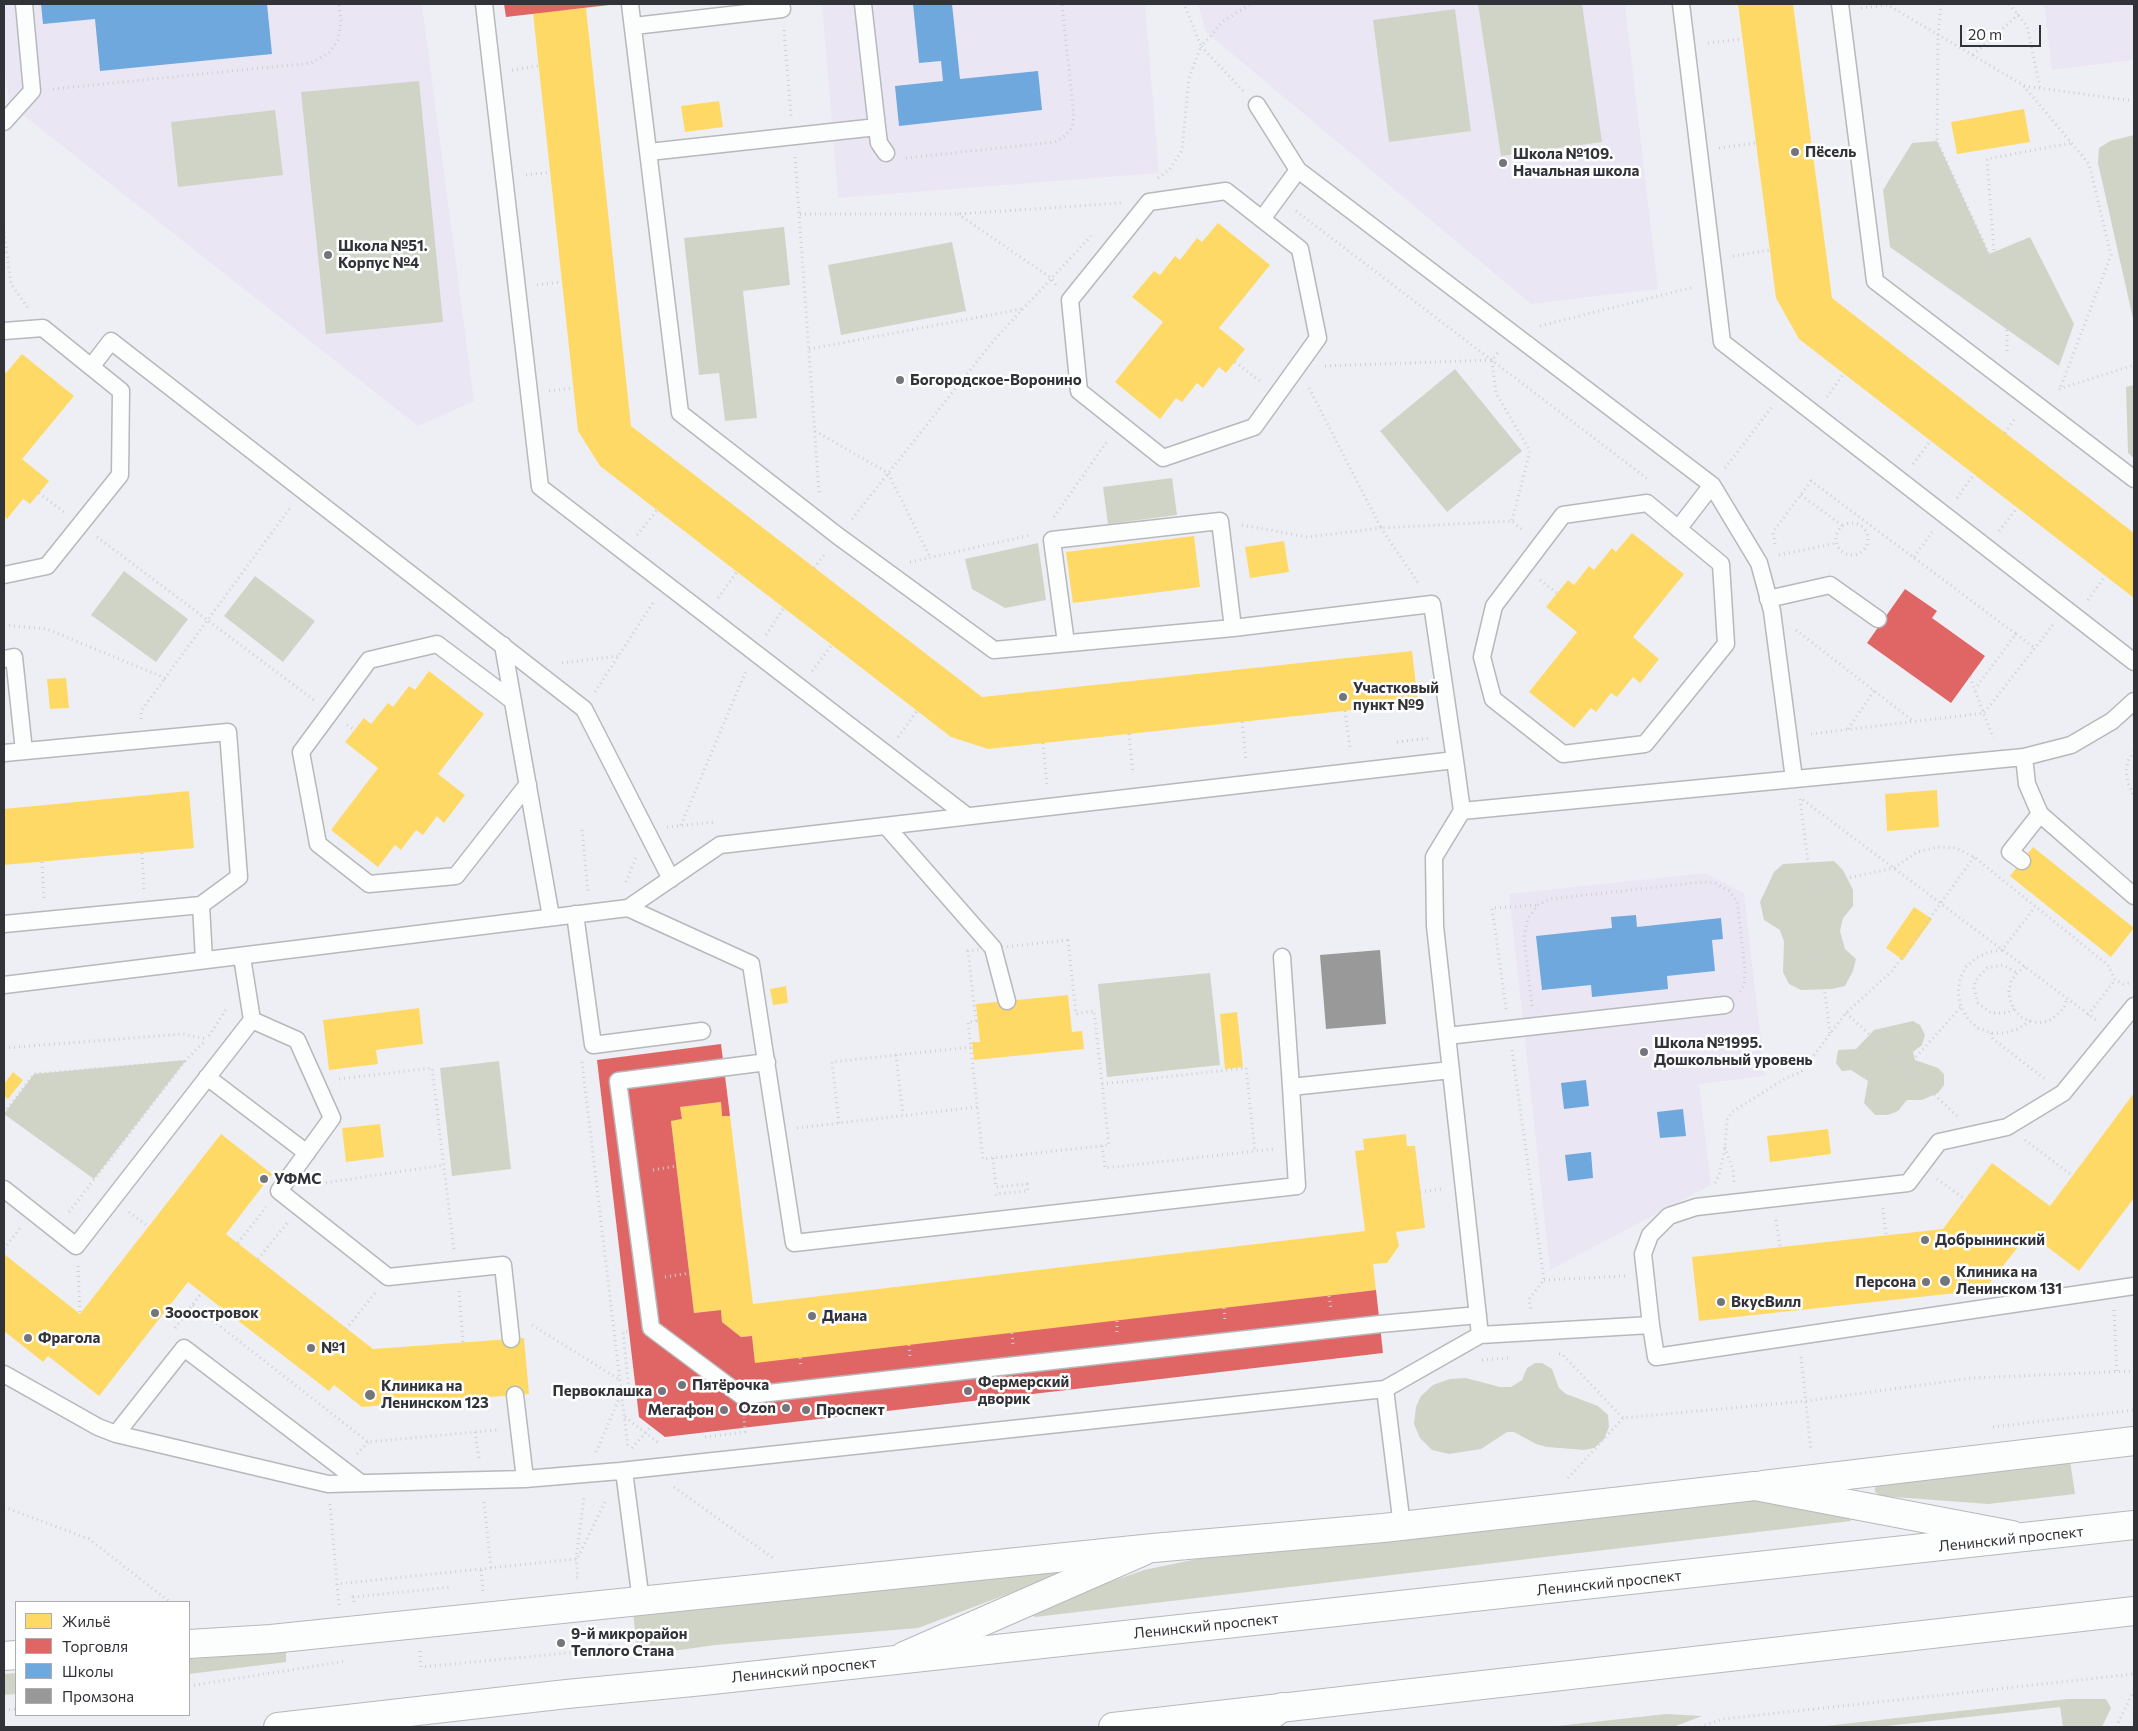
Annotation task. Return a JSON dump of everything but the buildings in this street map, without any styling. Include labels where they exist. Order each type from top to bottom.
[{"type":"main road","points":[[190,1644],[271,1639],[1153,1548],[1402,1526],[2134,1441]]},
{"type":"main road","points":[[1755,1486],[2024,1538]]},
{"type":"main road","name":"Ленинский проспект","points":[[278,1727],[568,1694],[2134,1526]]},
{"type":"main road","points":[[896,1660],[1153,1548]]},
{"type":"main road","points":[[1113,1727],[2134,1611]]},
{"type":"main road","points":[[1256,1727],[1282,1707]]},
{"type":"lane","points":[[4,122],[32,91],[24,4]]},
{"type":"lane","points":[[484,4],[540,486],[753,653],[967,816]]},
{"type":"lane","points":[[630,4],[680,413],[838,536],[994,650],[1233,628],[1432,604],[1462,811],[1434,857],[1435,926],[1480,1335]]},
{"type":"lane","points":[[863,4],[879,143],[886,153]]},
{"type":"lane","points":[[1681,4],[1722,342],[2134,662]]},
{"type":"lane","points":[[634,26],[782,7]]},
{"type":"lane","points":[[1840,7],[1875,281],[2134,479]]},
{"type":"lane","points":[[1257,106],[1298,170],[1712,485],[1759,563],[1770,605],[1794,779]]},
{"type":"lane","points":[[649,152],[877,127]]},
{"type":"lane","points":[[1262,219],[1298,170]]},
{"type":"lane","points":[[1226,190],[1262,219],[1300,249],[1318,338],[1254,426],[1163,458],[1079,391],[1070,300],[1149,202],[1226,190]]},
{"type":"lane","points":[[4,332],[43,328],[121,391],[120,476],[48,566],[4,575]]},
{"type":"lane","points":[[91,367],[111,341],[584,709],[671,878]]},
{"type":"lane","points":[[1678,529],[1712,485]]},
{"type":"lane","points":[[1647,503],[1721,564],[1726,644],[1645,744],[1563,754],[1493,699],[1482,656],[1494,606],[1541,544],[1563,515],[1647,503]]},
{"type":"lane","points":[[1066,643],[1052,540],[1220,521],[1233,628]]},
{"type":"lane","points":[[1770,605],[1830,585],[1878,619]]},
{"type":"lane","points":[[513,701],[437,644],[369,660],[301,752],[318,844],[370,884],[456,876],[528,784]]},
{"type":"lane","points":[[503,645],[551,917]]},
{"type":"lane","points":[[4,659],[14,657],[24,751]]},
{"type":"lane","points":[[1462,811],[2024,757],[2071,745],[2112,721],[2134,701]]},
{"type":"lane","points":[[4,752],[228,732],[239,877],[201,905],[4,924]]},
{"type":"lane","points":[[2024,757],[2027,784],[2040,814],[2134,896]]},
{"type":"lane","points":[[4,985],[628,908],[720,845],[1455,760]]},
{"type":"lane","points":[[2022,861],[2010,852],[2040,814]]},
{"type":"lane","points":[[886,826],[993,948],[1007,1001]]},
{"type":"lane","points":[[201,905],[204,960]]},
{"type":"lane","points":[[628,908],[751,964],[794,1243],[1297,1186],[1282,957]]},
{"type":"lane","points":[[575,914],[593,1045],[702,1031]]},
{"type":"lane","points":[[4,1189],[76,1246],[252,1020],[242,957]]},
{"type":"lane","points":[[1447,1036],[1725,1005]]},
{"type":"lane","points":[[2134,1006],[2063,1093],[2007,1126],[1939,1142],[1908,1183],[1696,1207],[1669,1216],[1650,1235],[1643,1254],[1656,1357],[2134,1286]]},
{"type":"lane","points":[[252,1020],[297,1040],[332,1118],[278,1190],[388,1277],[503,1265],[510,1332]]},
{"type":"lane","points":[[767,1062],[618,1081],[651,1328],[742,1396],[1371,1325],[1478,1315]]},
{"type":"lane","points":[[1290,1087],[1451,1070]]},
{"type":"lane","points":[[207,1077],[306,1153]]},
{"type":"lane","points":[[4,1374],[98,1427],[116,1434],[328,1484],[525,1479],[666,1467],[1386,1389],[1480,1335],[1651,1325]]},
{"type":"lane","points":[[116,1434],[184,1348],[361,1483]]},
{"type":"lane","points":[[1386,1389],[1402,1526]]},
{"type":"lane","points":[[516,1395],[525,1479]]},
{"type":"lane","points":[[624,1471],[641,1601]]},
{"type":"path","points":[[32,91],[311,63],[329,53],[338,40],[341,22],[339,4]]},
{"type":"path","points":[[886,153],[894,157],[903,158],[1055,142],[1066,136],[1072,128],[1074,117],[1062,4]]},
{"type":"path","points":[[1184,4],[1200,46],[1257,106]]},
{"type":"path","points":[[1154,180],[1170,169],[1182,150],[1189,78],[1200,46],[1222,22],[1250,4]]},
{"type":"path","points":[[1941,4],[1938,35],[1937,141],[1996,269]]},
{"type":"path","points":[[2009,4],[2027,26],[2040,88]]},
{"type":"path","points":[[1840,7],[1888,5],[2023,86],[2089,164],[2111,255],[2060,389]]},
{"type":"path","points":[[782,7],[800,214],[821,523]]},
{"type":"path","points":[[1973,55],[2019,14]]},
{"type":"path","points":[[1686,46],[1742,39]]},
{"type":"path","points":[[2023,86],[2134,101]]},
{"type":"path","points":[[1699,151],[1756,143]]},
{"type":"path","points":[[2006,381],[2007,333],[1996,269],[1987,159],[2072,143]]},
{"type":"path","points":[[1278,198],[1651,482]]},
{"type":"path","points":[[800,214],[958,214],[1122,202],[1116,209]]},
{"type":"path","points":[[958,214],[1050,278],[1070,300]]},
{"type":"path","points":[[814,568],[994,340],[1096,230]]},
{"type":"path","points":[[4,232],[11,284],[43,328]]},
{"type":"path","points":[[1712,260],[1770,250]]},
{"type":"path","points":[[809,349],[1023,308]]},
{"type":"path","points":[[1492,360],[1496,392],[1530,451],[1512,521]]},
{"type":"path","points":[[1234,362],[1277,394]]},
{"type":"path","points":[[2029,399],[2134,365]]},
{"type":"path","points":[[1298,367],[1381,528],[1432,604]]},
{"type":"path","points":[[1814,414],[1844,373]]},
{"type":"path","points":[[1712,485],[1784,391]]},
{"type":"path","points":[[1049,524],[1120,424]]},
{"type":"path","points":[[815,432],[888,473],[930,557]]},
{"type":"path","points":[[1900,481],[1931,440]]},
{"type":"path","points":[[1812,482],[2035,648]]},
{"type":"path","points":[[141,711],[304,490]]},
{"type":"path","points":[[39,493],[355,730]]},
{"type":"path","points":[[1802,495],[1843,526]]},
{"type":"path","points":[[1986,548],[2017,508]]},
{"type":"path","points":[[624,552],[657,510]]},
{"type":"path","points":[[1220,521],[1307,537],[1381,528],[1512,521],[1541,544]]},
{"type":"path","points":[[1862,526],[1865,521]]},
{"type":"path","points":[[1856,523],[1862,526],[1868,537],[1867,543],[1859,552],[1848,554],[1843,552],[1837,543],[1839,530],[1843,526],[1856,523]]},
{"type":"path","points":[[882,568],[1034,534]]},
{"type":"path","points":[[1777,555],[1837,543]]},
{"type":"path","points":[[705,615],[736,572]]},
{"type":"path","points":[[1789,736],[1984,714],[2035,648],[2105,576]]},
{"type":"path","points":[[584,709],[665,584]]},
{"type":"path","points":[[1770,605],[1914,722]]},
{"type":"path","points":[[681,825],[753,653],[783,609]]},
{"type":"path","points":[[4,625],[47,629],[165,678]]},
{"type":"path","points":[[1975,689],[2016,634]]},
{"type":"path","points":[[799,688],[831,646]]},
{"type":"path","points":[[555,664],[618,656]]},
{"type":"path","points":[[1848,729],[1874,691]]},
{"type":"path","points":[[886,754],[916,711]]},
{"type":"path","points":[[1345,711],[1350,748]]},
{"type":"path","points":[[1242,722],[1246,761]]},
{"type":"path","points":[[1129,734],[1133,774]]},
{"type":"path","points":[[1043,743],[1047,785]]},
{"type":"path","points":[[2134,751],[2128,761],[2126,771],[2128,783],[2134,796]]},
{"type":"path","points":[[1830,1034],[1800,798],[2113,1033]]},
{"type":"path","points":[[582,830],[589,895]]},
{"type":"path","points":[[1811,886],[1894,868],[1917,852],[1938,847],[1956,848],[1974,857],[2108,966],[2115,980],[2123,984],[2134,983]]},
{"type":"path","points":[[142,853],[145,910]]},
{"type":"path","points":[[1696,1207],[1712,1189],[1719,1176],[1725,1147],[1727,1120],[1732,1112],[1786,1078],[1801,1072],[1846,1013],[1892,971],[1974,857]]},
{"type":"path","points":[[42,862],[46,920]]},
{"type":"path","points":[[1623,1418],[1562,1354],[1540,1355],[1529,1300],[1544,1280],[1492,908],[1538,905],[1550,899],[1703,882],[1715,884],[1729,891],[1737,901],[1745,970],[1744,985],[1737,997],[1725,1005]]},
{"type":"path","points":[[1535,1026],[1524,938],[1528,918],[1538,905]]},
{"type":"path","points":[[2030,1021],[2018,1029],[2005,1033],[1991,1033],[1978,1028],[1968,1019],[1960,1007],[1958,993],[1960,980],[1966,967],[1976,958],[1988,952],[2002,950],[2035,907]]},
{"type":"path","points":[[1068,940],[1076,1014],[1094,1011],[1110,1145],[983,1159],[970,1046],[968,1022],[976,1021],[968,951],[1068,940]]},
{"type":"path","points":[[2014,1009],[2007,1013],[1991,1013],[1978,1004],[1974,988],[1976,980],[1987,968],[2003,965],[2017,973]]},
{"type":"path","points":[[2025,967],[2017,973],[2009,991],[2014,1009],[2021,1016],[2030,1021],[2049,1021],[2064,1008],[2067,999]]},
{"type":"path","points":[[2088,1015],[2115,980]]},
{"type":"path","points":[[55,1229],[186,1060],[207,1039],[228,1007]]},
{"type":"path","points":[[1906,1068],[1960,1007]]},
{"type":"path","points":[[1846,1013],[1976,1134]]},
{"type":"path","points":[[1991,1033],[1993,1039],[2063,1093]]},
{"type":"path","points":[[4,1048],[183,1034],[207,1039]]},
{"type":"path","points":[[839,1123],[832,1062],[970,1046]]},
{"type":"path","points":[[581,1054],[629,1452]]},
{"type":"path","points":[[896,1055],[903,1115]]},
{"type":"path","points":[[4,1113],[34,1074],[186,1060],[207,1077]]},
{"type":"path","points":[[315,1082],[432,1068],[457,1270],[463,1342]]},
{"type":"path","points":[[1102,1084],[1246,1068],[1255,1151]]},
{"type":"path","points":[[807,1127],[977,1107]]},
{"type":"path","points":[[2007,1126],[2073,1176]]},
{"type":"path","points":[[1102,1146],[1105,1168],[1277,1148]]},
{"type":"path","points":[[1725,1147],[1733,1170],[1735,1202]]},
{"type":"path","points":[[992,1158],[996,1187],[1027,1184],[1028,1190],[996,1194],[998,1220]]},
{"type":"path","points":[[238,1243],[278,1190],[444,1164]]},
{"type":"path","points":[[1920,1166],[1965,1199]]},
{"type":"path","points":[[258,1259],[299,1207]]},
{"type":"path","points":[[76,1246],[80,1314]]},
{"type":"path","points":[[1544,1280],[1646,1275]]},
{"type":"path","points":[[346,1329],[388,1277]]},
{"type":"path","points":[[2113,1289],[2117,1372]]},
{"type":"path","points":[[193,1305],[368,1442],[520,1427]]},
{"type":"path","points":[[510,1332],[529,1323],[620,1381]]},
{"type":"path","points":[[622,1392],[629,1391],[623,1332]]},
{"type":"path","points":[[1799,1336],[1811,1451],[1802,1452]]},
{"type":"path","points":[[1475,1360],[1512,1357]]},
{"type":"path","points":[[1568,1478],[1623,1418],[1806,1401],[1972,1378],[2134,1371]]},
{"type":"path","points":[[1988,1428],[2134,1410]]},
{"type":"path","points":[[624,1417],[665,1448],[656,1448]]},
{"type":"path","points":[[629,1452],[651,1426]]},
{"type":"path","points":[[702,1438],[745,1432]]},
{"type":"path","points":[[629,1452],[638,1450]]},
{"type":"path","points":[[666,1467],[668,1482],[773,1558]]},
{"type":"path","points":[[1559,1479],[1578,1477]]},
{"type":"path","points":[[4,1507],[89,1538],[169,1601]]},
{"type":"path","points":[[764,1559],[783,1557]]},
{"type":"path","points":[[330,1607],[340,1606],[337,1584],[576,1559],[578,1577]]},
{"type":"path","points":[[481,1570],[483,1594]]},
{"type":"path","points":[[567,1579],[586,1576]]},
{"type":"path","points":[[420,1651],[421,1667],[610,1649],[608,1622]]},
{"type":"path","points":[[410,1652],[426,1650]]},
{"type":"path","points":[[190,1686],[354,1660]]},
{"type":"path","points":[[1700,1727],[1723,1720],[2134,1674]]},
{"type":"path","points":[[2116,1727],[2134,1690]]},
{"type":"shaded area","name":"Школа №51. Корпус №4","points":[[4,4],[422,4],[474,401],[418,426],[9,104],[4,63]]},
{"type":"shaded area","points":[[822,4],[1145,4],[1159,173],[838,198]]},
{"type":"shaded area","name":"Школа №109. Начальная школа","points":[[1198,4],[1625,4],[1658,289],[1531,304],[1206,32]]},
{"type":"shaded area","points":[[1478,4],[1582,4],[1602,142],[1501,156]]},
{"type":"shaded area","points":[[2044,4],[2134,4],[2134,60],[2052,70]]},
{"type":"shaded area","points":[[1455,9],[1471,131],[1389,142],[1373,20]]},
{"type":"shaded area","points":[[419,81],[443,322],[326,334],[301,92]]},
{"type":"shaded area","points":[[275,110],[283,175],[178,187],[171,122]]},
{"type":"shaded area","points":[[2134,135],[2134,323],[2098,163],[2099,148],[2110,141]]},
{"type":"shaded area","points":[[1937,141],[1989,254],[2030,237],[2074,324],[2059,366],[1890,247],[1883,190],[1912,143]]},
{"type":"shaded area","points":[[784,227],[790,285],[743,291],[757,418],[725,421],[719,373],[699,375],[684,238]]},
{"type":"shaded area","points":[[952,242],[966,311],[841,335],[828,265]]},
{"type":"shaded area","points":[[1455,369],[1522,451],[1447,512],[1380,431]]},
{"type":"shaded area","points":[[2134,385],[2134,458],[2128,453],[2126,387]]},
{"type":"shaded area","points":[[1172,478],[1177,515],[1108,524],[1103,487]]},
{"type":"shaded area","points":[[1038,543],[1046,600],[1005,608],[972,589],[965,559]]},
{"type":"shaded area","points":[[124,571],[188,619],[156,662],[91,615]]},
{"type":"shaded area","points":[[255,576],[315,621],[283,662],[224,616]]},
{"type":"shaded area","points":[[1834,861],[1843,870],[1853,890],[1853,906],[1843,918],[1840,931],[1845,949],[1856,959],[1853,971],[1845,986],[1832,989],[1801,990],[1789,984],[1783,972],[1784,942],[1780,930],[1764,920],[1760,902],[1774,872],[1783,864]]},
{"type":"shaded area","name":"Школа №1995. Дошкольный уровень","points":[[1705,873],[1744,893],[1765,1076],[1699,1084],[1711,1185],[1550,1270],[1509,894]]},
{"type":"shaded area","points":[[1210,973],[1220,1065],[1107,1077],[1098,984]]},
{"type":"shaded area","points":[[1913,1021],[1920,1025],[1925,1035],[1922,1045],[1913,1052],[1915,1060],[1938,1068],[1944,1074],[1944,1085],[1938,1093],[1922,1100],[1907,1100],[1898,1111],[1888,1115],[1875,1115],[1864,1103],[1868,1081],[1851,1070],[1842,1071],[1836,1063],[1838,1050],[1856,1049],[1874,1030]]},
{"type":"shaded area","points":[[186,1060],[94,1179],[4,1114],[34,1074]]},
{"type":"shaded area","points":[[499,1061],[511,1169],[452,1176],[440,1068]]},
{"type":"shaded area","points":[[1535,1363],[1542,1363],[1552,1369],[1559,1388],[1566,1394],[1598,1406],[1608,1415],[1609,1427],[1604,1439],[1594,1448],[1584,1450],[1547,1447],[1536,1444],[1514,1432],[1507,1432],[1481,1449],[1449,1454],[1432,1450],[1420,1438],[1414,1424],[1416,1407],[1421,1396],[1433,1385],[1450,1379],[1466,1378],[1500,1387],[1511,1387],[1522,1380],[1527,1368]]},
{"type":"shaded area","points":[[2070,1461],[2075,1494],[1988,1504],[1881,1496],[1875,1492],[1878,1483]]},
{"type":"shaded area","points":[[1738,1499],[1850,1512],[1851,1521],[1035,1617],[1032,1615],[1033,1609],[1144,1570],[1197,1559]]},
{"type":"shaded area","points":[[1082,1566],[918,1628],[715,1645],[638,1656],[633,1613]]},
{"type":"shaded area","points":[[286,1651],[286,1662],[190,1674],[190,1659]]},
{"type":"shaded area","points":[[15,1673],[15,1694],[4,1695],[4,1674]]},
{"type":"shaded area","points":[[2067,1699],[2106,1699],[2111,1708],[2102,1727],[2063,1727],[2060,1707],[1877,1727],[1816,1727]]},
{"type":"shaded area","points":[[1666,1714],[1702,1716],[1673,1727],[1548,1727]]},
{"type":"place","name":"Пёсель","points":[[1795,152]]},
{"type":"place","name":"Школа №109. Начальная школа","points":[[1503,163]]},
{"type":"place","name":"Школа №51. Корпус №4","points":[[328,255]]},
{"type":"place","name":"Богородское-Воронино","points":[[900,380]]},
{"type":"place","name":"Участковый пункт №9","points":[[1343,697]]},
{"type":"place","name":"Школа №1995. Дошкольный уровень","points":[[1644,1052]]},
{"type":"place","name":"УФМС","points":[[264,1179]]},
{"type":"place","name":"Добрынинский","points":[[1925,1240]]},
{"type":"place","name":"Клиника на Ленинском 131","points":[[1945,1281]]},
{"type":"place","name":"Персона","points":[[1926,1282]]},
{"type":"place","name":"ВкусВилл","points":[[1721,1302]]},
{"type":"place","name":"Зооостровок","points":[[155,1313]]},
{"type":"place","name":"Диана","points":[[812,1316]]},
{"type":"place","name":"Фрагола","points":[[28,1338]]},
{"type":"place","name":"№1","points":[[311,1348]]},
{"type":"place","name":"Пятёрочка","points":[[682,1385]]},
{"type":"place","name":"Первоклашка","points":[[662,1391]]},
{"type":"place","name":"Фермерский дворик","points":[[968,1391]]},
{"type":"place","name":"Клиника на Ленинском 123","points":[[370,1395]]},
{"type":"place","name":"Ozon","points":[[786,1408]]},
{"type":"place","name":"Мегафон","points":[[724,1410]]},
{"type":"place","name":"Проспект","points":[[806,1410]]},
{"type":"place","name":"9-й микрорайон Теплого Стана","points":[[561,1643]]}]
